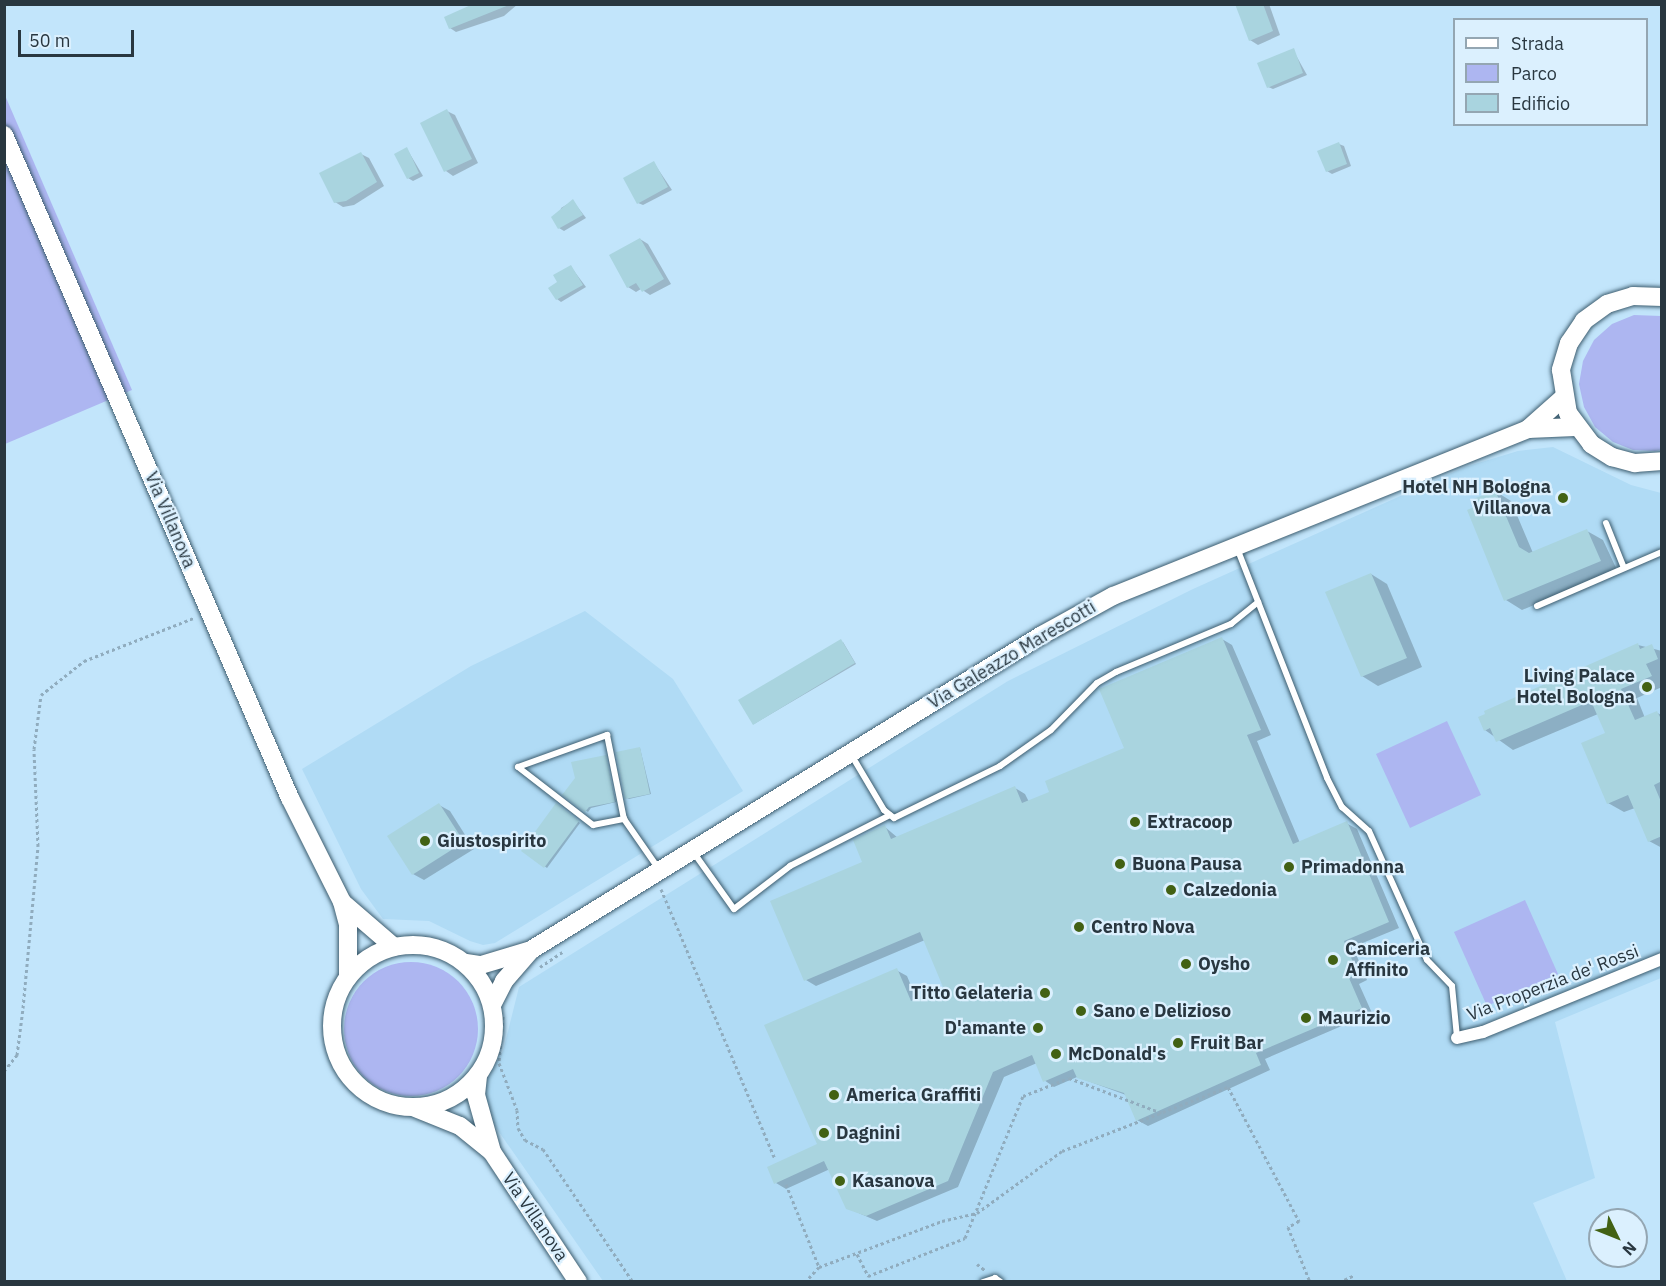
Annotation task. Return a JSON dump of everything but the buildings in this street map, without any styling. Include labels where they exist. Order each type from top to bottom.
[{"type":"main road","name":"Via Villanova","points":[[4,135],[290,798],[342,902],[348,925],[348,976]]},
{"type":"main road","points":[[1661,463],[1635,463],[1612,457],[1592,444],[1575,427],[1563,398],[1561,370],[1569,343],[1584,321],[1607,304],[1624,299],[1662,297]]},
{"type":"main road","name":"Via Galeazzo Marescotti","points":[[1528,429],[1563,398]]},
{"type":"main road","name":"Via Galeazzo Marescotti","points":[[466,963],[481,965],[531,950],[850,753],[1093,607],[1236,545],[1528,429],[1575,427]]},
{"type":"main road","name":"Via Villanova","points":[[342,902],[368,928],[394,947]]},
{"type":"main road","points":[[394,947],[433,947],[466,963],[484,985],[498,1008],[489,1054],[478,1076],[460,1093],[439,1104],[415,1108],[392,1105],[371,1096],[353,1082],[340,1063],[333,1041],[332,1018],[337,996],[348,976],[376,953],[394,947]]},
{"type":"main road","name":"Via Galeazzo Marescotti","points":[[498,1008],[504,981],[531,950]]},
{"type":"main road","name":"Via Villanova","points":[[478,1076],[476,1095],[492,1152]]},
{"type":"main road","name":"Via Villanova","points":[[415,1108],[460,1126],[492,1152],[578,1281]]},
{"type":"street","name":"Via Properzia de' Rossi","points":[[1457,1038],[1483,1032],[1662,959]]},
{"type":"lane","points":[[1606,523],[1624,568]]},
{"type":"lane","points":[[1236,545],[1326,778],[1342,807],[1369,831],[1427,960],[1452,986],[1457,1038]]},
{"type":"lane","points":[[1538,606],[1662,552]]},
{"type":"lane","points":[[850,753],[894,818],[930,803],[1000,766],[1051,730],[1097,683],[1231,624],[1258,602]]},
{"type":"lane","points":[[624,819],[593,825],[518,767],[606,735],[624,819],[659,870]]},
{"type":"lane","points":[[692,850],[734,909],[789,866],[890,815]]},
{"type":"lane","points":[[983,1281],[995,1278],[1000,1281]]},
{"type":"path","points":[[4,1071],[17,1056],[23,1008],[38,846],[34,749],[41,695],[84,661],[209,612]]},
{"type":"path","points":[[652,893],[662,889],[774,1157]]},
{"type":"path","points":[[532,972],[572,945]]},
{"type":"path","points":[[498,1008],[499,1063],[517,1110],[518,1128],[525,1140],[543,1149],[633,1281]]},
{"type":"path","points":[[857,1253],[868,1276],[965,1238],[1023,1096],[1070,1078],[1164,1114]]},
{"type":"path","points":[[805,1281],[819,1267],[942,1221],[977,1213],[1062,1150],[1164,1114],[1228,1087],[1299,1221],[1288,1227],[1310,1281]]},
{"type":"path","points":[[786,1184],[819,1267]]},
{"type":"path","points":[[1338,1281],[1355,1275]]},
{"type":"shaded area","points":[[1553,447],[1631,485],[1661,493],[1661,978],[1555,1022],[1595,1178],[1533,1203],[1567,1281],[603,1281],[490,1119],[483,1086],[503,1051],[519,987],[1008,681],[1193,589],[1465,467],[1518,451]]},
{"type":"shaded area","points":[[585,611],[673,679],[743,791],[495,943],[483,945],[470,941],[429,921],[383,919],[361,889],[302,769],[471,666]]},
{"type":"green space","points":[[4,93],[132,390],[5,444],[4,444]]},
{"type":"green space","points":[[1634,315],[1661,316],[1661,450],[1633,450],[1613,442],[1595,427],[1584,407],[1579,384],[1583,361],[1594,340],[1612,324]]},
{"type":"green space","points":[[1447,721],[1481,795],[1410,828],[1376,754]]},
{"type":"green space","points":[[1525,900],[1558,974],[1487,1006],[1454,932]]},
{"type":"green space","points":[[411,962],[437,967],[459,981],[473,1003],[478,1029],[473,1055],[459,1077],[437,1091],[411,1096],[385,1091],[363,1077],[349,1055],[344,1029],[349,1003],[363,981],[385,967]]},
{"type":"place","name":"Hotel NH Bologna Villanova","points":[[1563,498]]},
{"type":"place","name":"Living Palace Hotel Bologna","points":[[1647,687]]},
{"type":"place","name":"Extracoop","points":[[1135,822]]},
{"type":"place","name":"Giustospirito","points":[[425,841]]},
{"type":"place","name":"Buona Pausa","points":[[1120,864]]},
{"type":"place","name":"Primadonna","points":[[1289,867]]},
{"type":"place","name":"Calzedonia","points":[[1171,890]]},
{"type":"place","name":"Centro Nova","points":[[1079,927]]},
{"type":"place","name":"Camiceria Affinito","points":[[1333,960]]},
{"type":"place","name":"Oysho","points":[[1186,964]]},
{"type":"place","name":"Titto Gelateria","points":[[1045,993]]},
{"type":"place","name":"Sano e Delizioso","points":[[1081,1011]]},
{"type":"place","name":"Maurizio","points":[[1306,1018]]},
{"type":"place","name":"D'amante","points":[[1038,1028]]},
{"type":"place","name":"Fruit Bar","points":[[1178,1043]]},
{"type":"place","name":"McDonald's","points":[[1056,1054]]},
{"type":"place","name":"America Graffiti","points":[[834,1095]]},
{"type":"place","name":"Dagnini","points":[[824,1133]]},
{"type":"place","name":"Kasanova","points":[[840,1181]]}]
